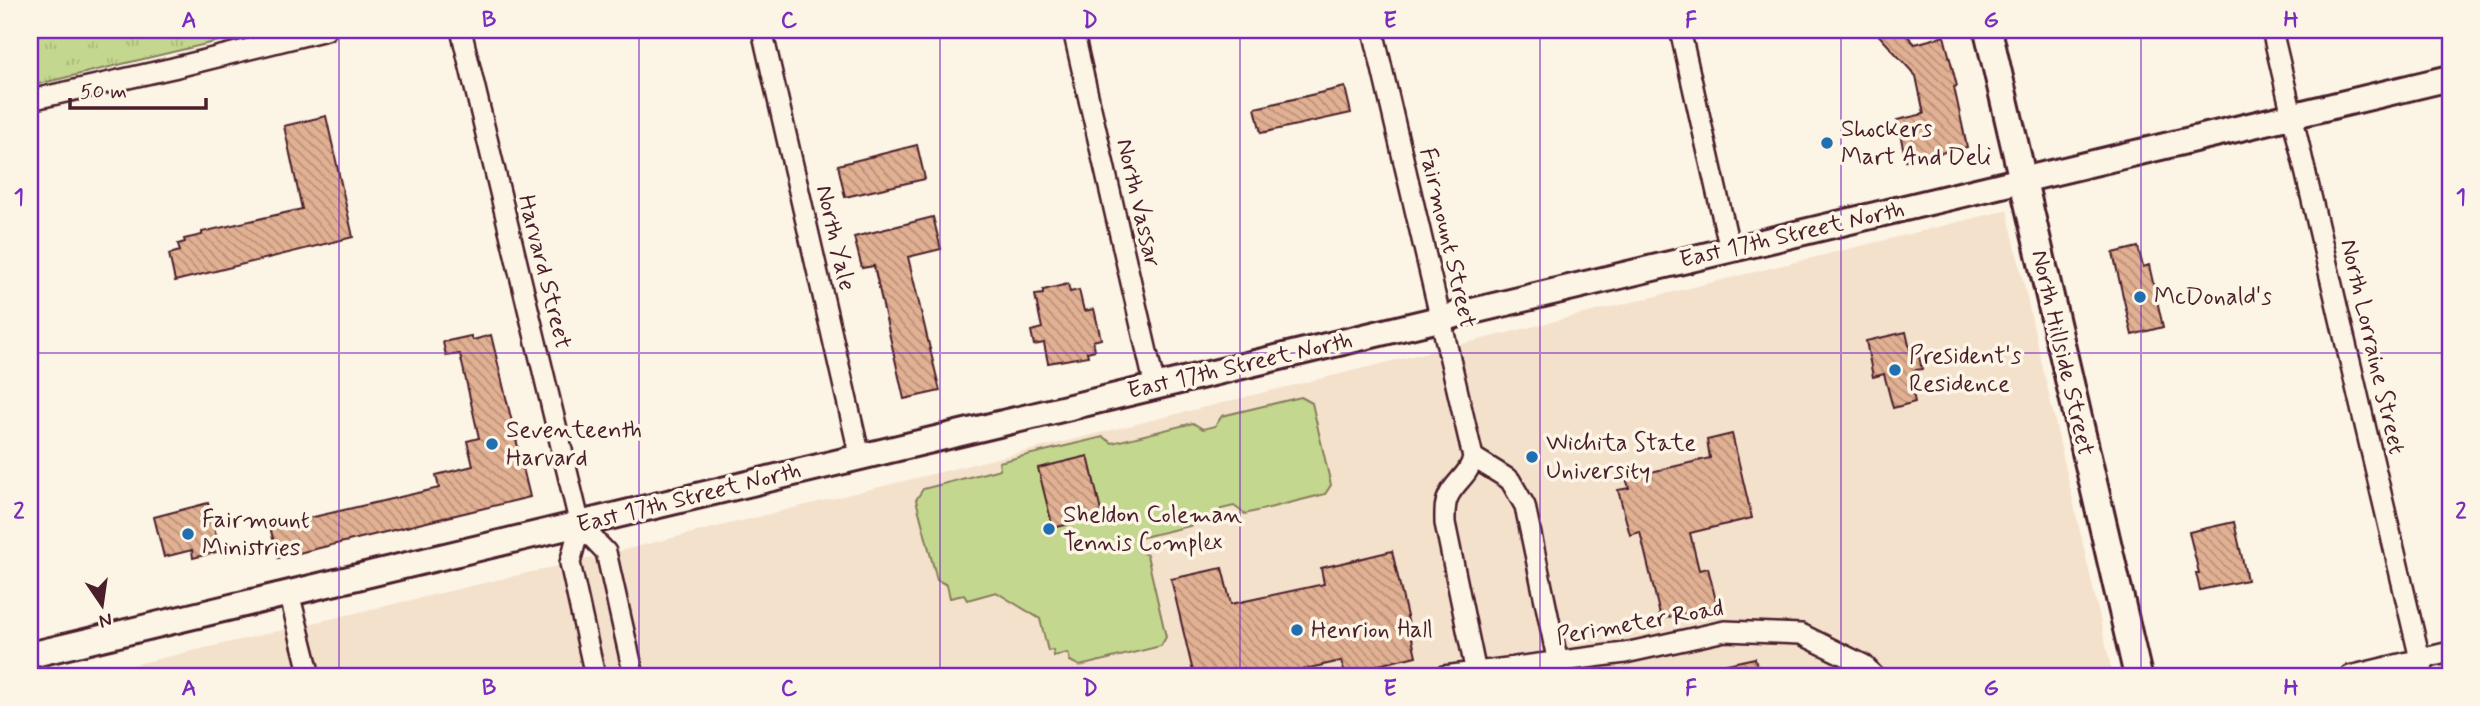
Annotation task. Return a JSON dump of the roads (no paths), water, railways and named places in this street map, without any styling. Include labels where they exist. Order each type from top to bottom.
[{"type":"main road","name":"North Hillside Street","points":[[1988,30],[2138,676]]},
{"type":"street","points":[[30,100],[326,30]]},
{"type":"street","name":"Harvard Street","points":[[461,30],[580,525]]},
{"type":"street","name":"North Yale","points":[[762,30],[860,457]]},
{"type":"street","name":"North Vassar","points":[[1073,30],[1155,387]]},
{"type":"street","name":"Fairmount Street","points":[[1373,30],[1473,457]]},
{"type":"street","points":[[1680,30],[1730,250]]},
{"type":"street","name":"North Lorraine Street","points":[[2272,30],[2422,668]]},
{"type":"street","name":"East 17th Street North","points":[[30,655],[2450,78]]},
{"type":"street","points":[[1476,673],[1445,523],[1449,495],[1466,474],[1473,457],[1510,480],[1525,506],[1558,663]]},
{"type":"street","points":[[580,525],[570,563],[595,676]]},
{"type":"street","points":[[580,525],[606,551],[634,676]]},
{"type":"street","points":[[289,593],[310,676]]},
{"type":"street","name":"Perimeter Road","points":[[1444,676],[1625,653],[1724,631],[1801,634],[1864,665],[1874,676]]},
{"type":"street","points":[[2350,676],[2422,668],[2450,652]]},
{"type":"place","name":"Shockers Mart And Deli","points":[[1827,143]]},
{"type":"place","name":"McDonald's","points":[[2140,297]]},
{"type":"place","name":"President's Residence","points":[[1895,370]]},
{"type":"place","name":"Seventeenth Harvard","points":[[492,444]]},
{"type":"place","name":"Wichita State University","points":[[1532,457]]},
{"type":"place","name":"Sheldon Coleman Tennis Complex","points":[[1049,529]]},
{"type":"place","name":"Fairmount Ministries","points":[[188,534]]},
{"type":"place","name":"Henrion Hall","points":[[1297,630]]}]
